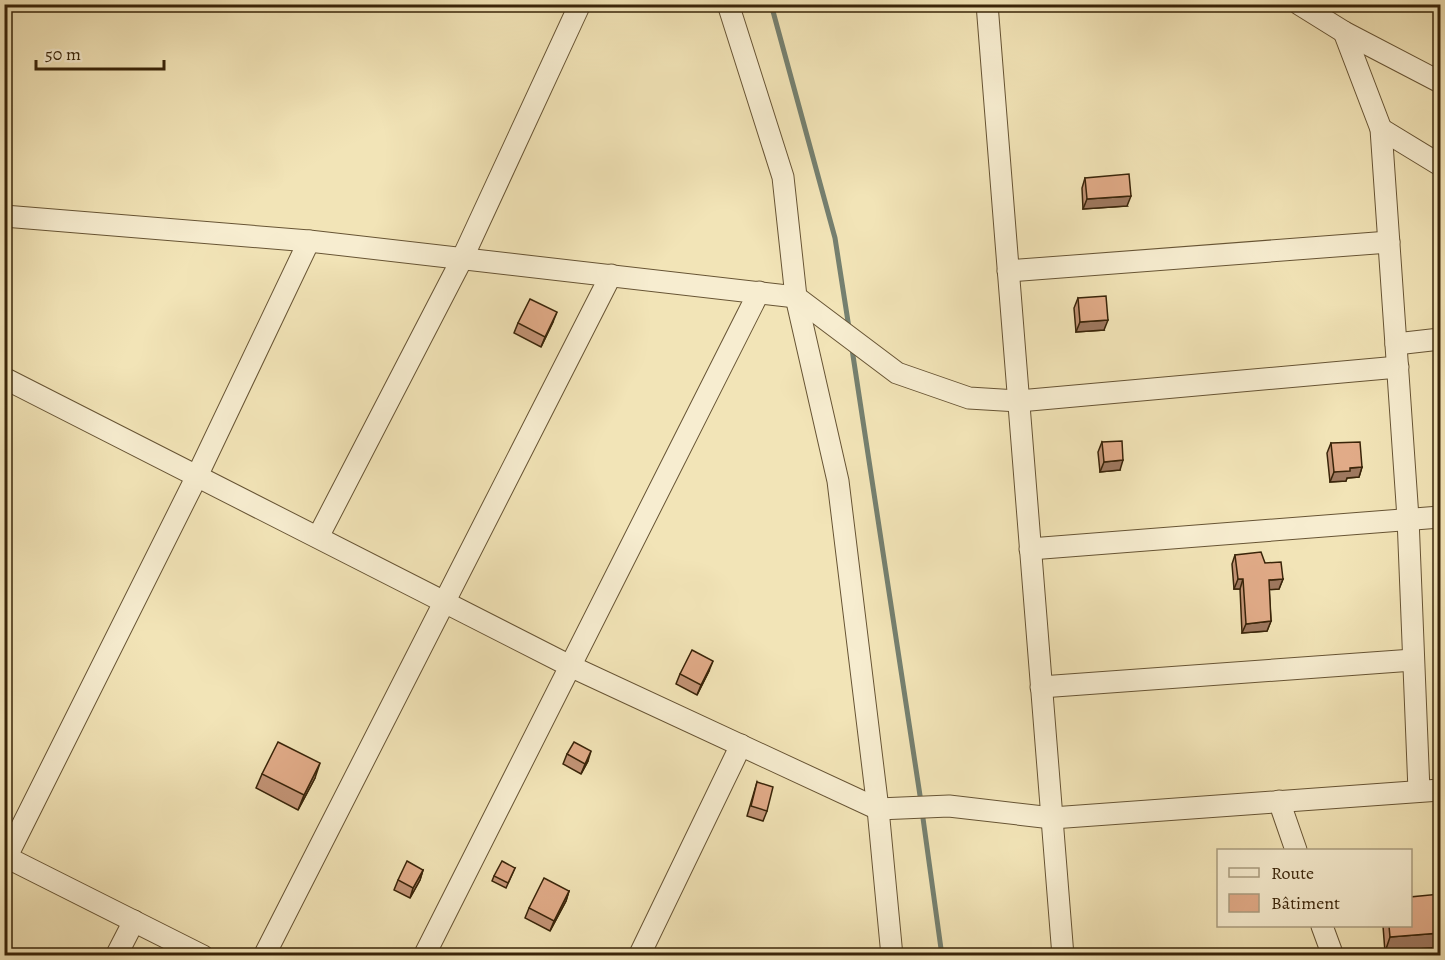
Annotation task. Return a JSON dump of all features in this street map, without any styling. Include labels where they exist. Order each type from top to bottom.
[{"type":"street","points":[[318,537],[462,259],[580,4]]},
{"type":"street","points":[[728,4],[783,177],[796,297],[838,481],[878,809],[892,956]]},
{"type":"street","points":[[987,4],[1063,956]]},
{"type":"street","points":[[1299,4],[1344,32],[1440,82]]},
{"type":"street","points":[[1344,32],[1381,129],[1408,518],[1419,791]]},
{"type":"street","points":[[1381,129],[1440,165]]},
{"type":"street","points":[[4,216],[309,241],[796,297],[897,373],[969,398],[1018,401],[1398,367]]},
{"type":"street","points":[[203,956],[5,858],[197,476],[309,241]]},
{"type":"street","points":[[1008,272],[1389,242]]},
{"type":"street","points":[[264,956],[611,275]]},
{"type":"street","points":[[424,956],[759,292]]},
{"type":"street","points":[[1396,344],[1440,339]]},
{"type":"street","points":[[4,378],[570,666],[878,809],[950,806],[1052,818],[1440,790]]},
{"type":"street","points":[[1030,549],[1440,517]]},
{"type":"street","points":[[1041,687],[1413,660]]},
{"type":"street","points":[[639,956],[741,745]]},
{"type":"street","points":[[1279,801],[1296,849]]},
{"type":"street","points":[[116,956],[134,921]]},
{"type":"street","points":[[1322,927],[1333,956]]},
{"type":"building","points":[[1129,174],[1131,196],[1087,199],[1085,178]]},
{"type":"building","points":[[1106,296],[1108,320],[1080,322],[1078,298]]},
{"type":"building","points":[[530,299],[557,312],[545,337],[518,323]]},
{"type":"building","points":[[1122,441],[1123,460],[1104,462],[1102,442]]},
{"type":"building","points":[[1360,442],[1362,467],[1350,468],[1350,471],[1334,472],[1331,443]]},
{"type":"building","points":[[1261,552],[1265,563],[1281,562],[1283,579],[1269,580],[1271,621],[1246,624],[1243,579],[1238,579],[1235,555]]},
{"type":"building","points":[[692,650],[713,661],[701,685],[680,674]]},
{"type":"building","points":[[278,742],[320,763],[304,795],[262,774]]},
{"type":"building","points":[[574,742],[591,751],[585,764],[567,754]]},
{"type":"building","points":[[757,782],[773,787],[767,811],[751,806]]},
{"type":"building","points":[[407,861],[423,870],[413,888],[398,880]]},
{"type":"building","points":[[502,861],[515,868],[508,883],[494,876]]},
{"type":"building","points":[[544,878],[569,891],[554,921],[529,908]]},
{"type":"building","points":[[1440,894],[1440,933],[1390,937],[1389,927],[1412,927],[1412,897]]},
{"type":"waterway","points":[[771,4],[835,238],[849,328]]},
{"type":"waterway","points":[[852,349],[921,802]]},
{"type":"waterway","points":[[922,811],[942,956]]}]
